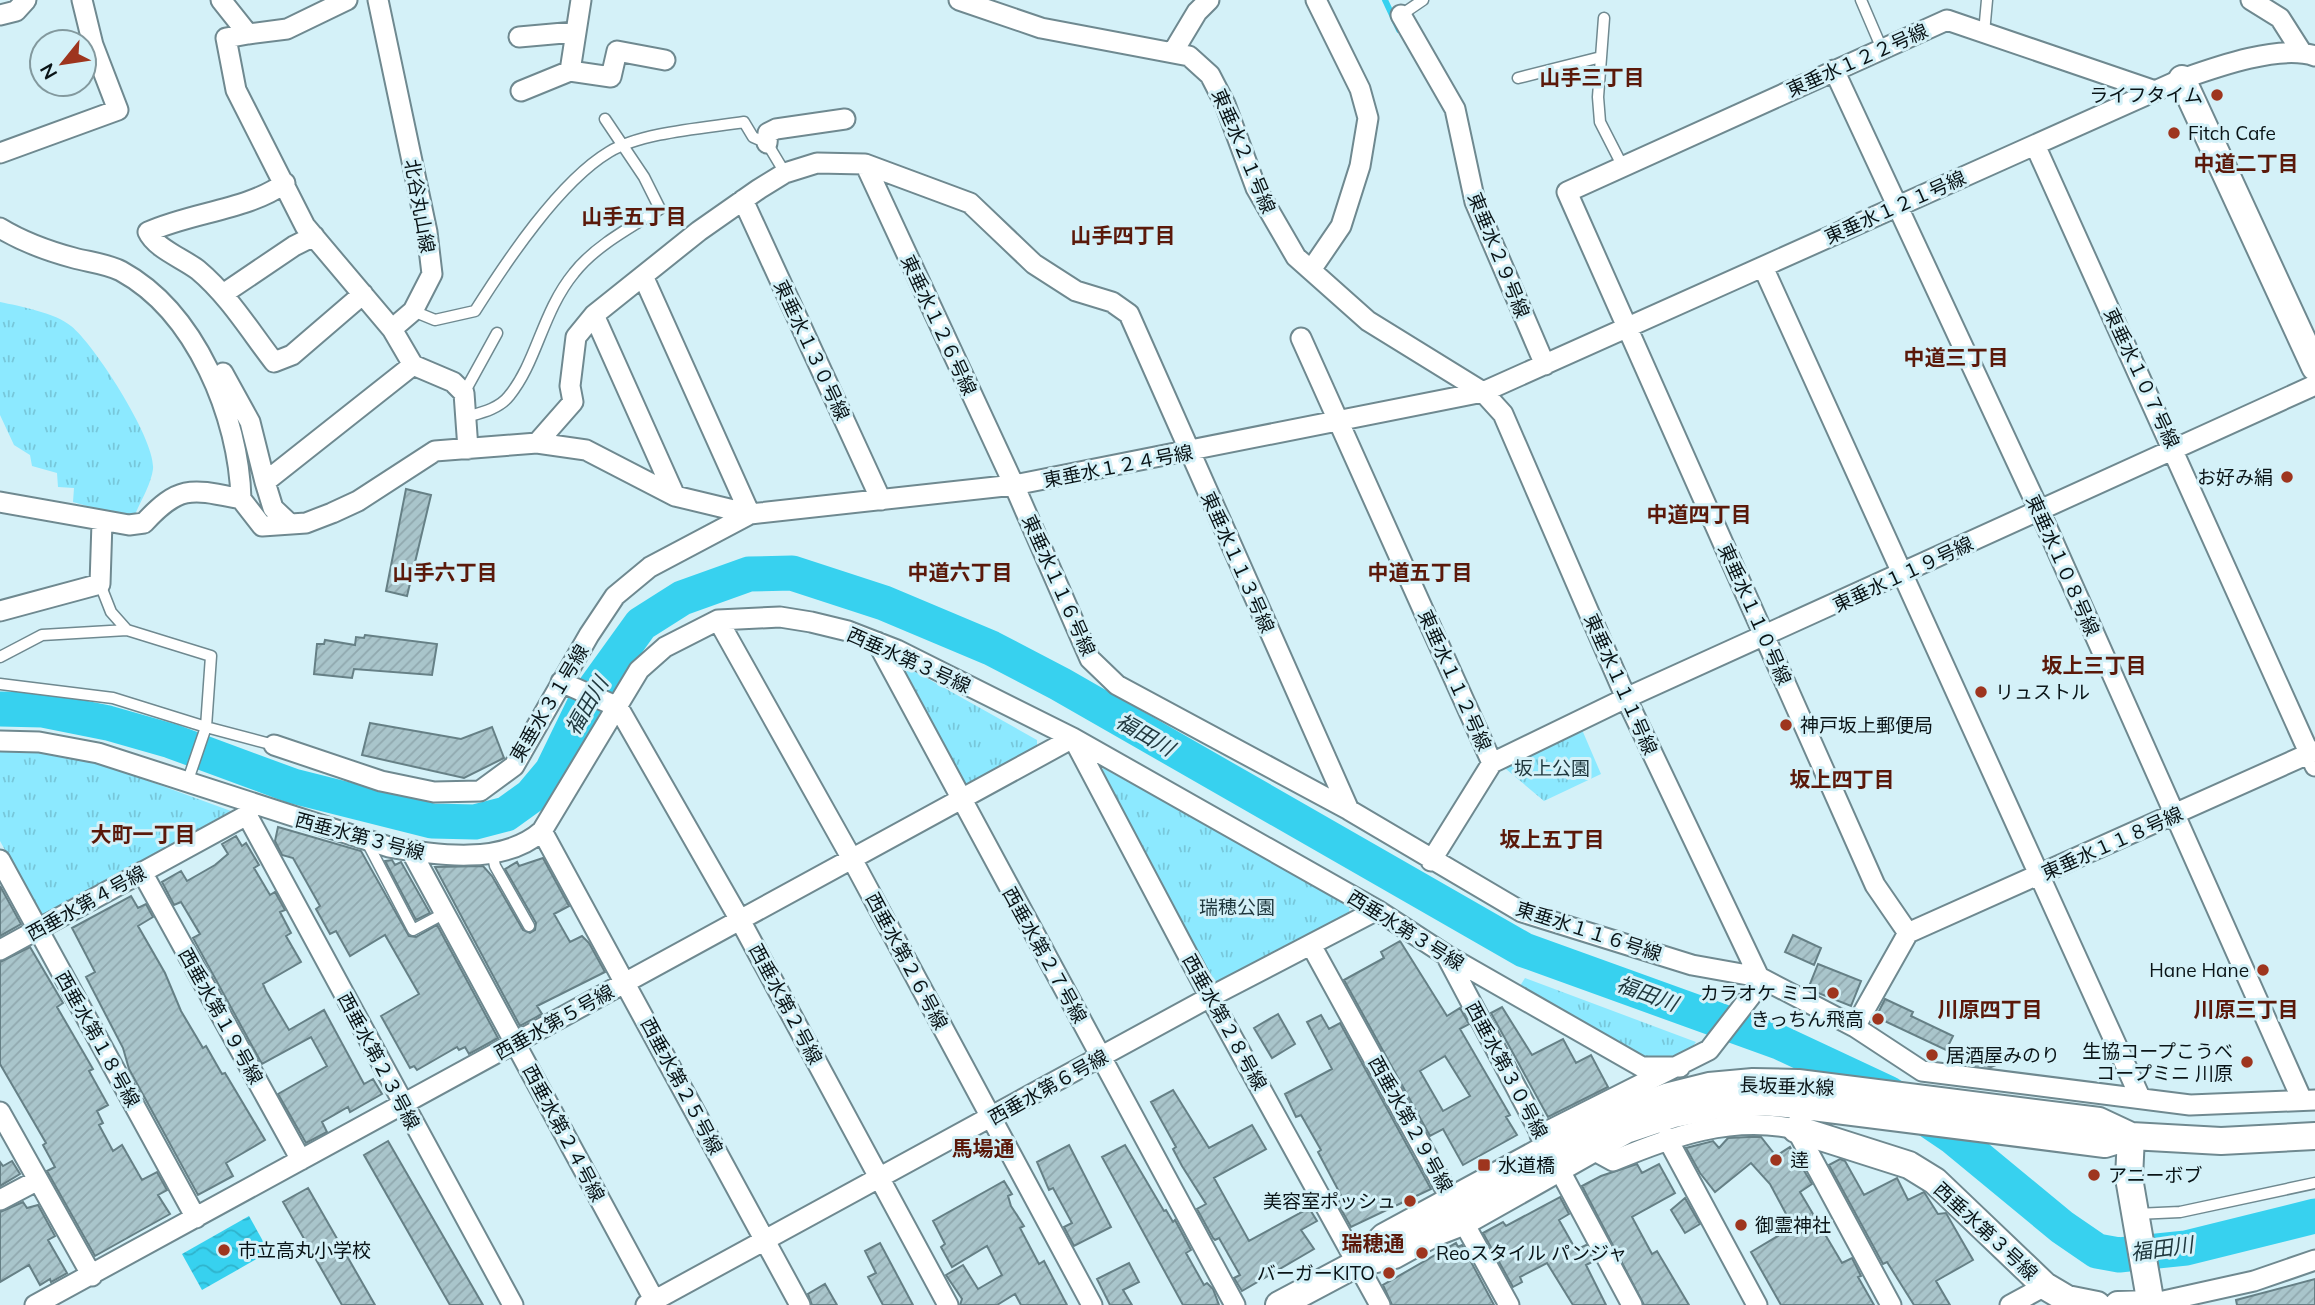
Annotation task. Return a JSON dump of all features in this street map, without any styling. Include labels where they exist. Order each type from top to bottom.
[{"type":"main road","points":[[2182,79],[2315,367]]},
{"type":"main road","name":"長坂垂水線","points":[[1549,1150],[1591,1149],[1626,1130],[1674,1114],[1798,1083],[1986,1118],[2099,1121],[2131,1136],[2221,1141],[2315,1136]]},
{"type":"main road","name":"長坂垂水線","points":[[1279,1305],[1358,1263],[1384,1237],[1459,1211],[1549,1150],[1619,1114],[1669,1096],[1709,1086],[1758,1092]]},
{"type":"main road","name":"西垂水第３号線","points":[[1796,1129],[1909,1165],[1926,1175],[2045,1286],[2067,1299],[2097,1305]]},
{"type":"main road","points":[[2118,1305],[2150,1300],[2129,1178],[2131,1136]]},
{"type":"street","points":[[0,15],[16,10],[26,0]]},
{"type":"street","points":[[0,153],[118,110],[93,45],[82,0]]},
{"type":"street","points":[[221,0],[248,34]]},
{"type":"street","points":[[347,0],[287,29],[226,38],[236,90],[305,226],[392,329],[413,365],[453,383],[464,393],[468,449]]},
{"type":"street","name":"北谷丸山線","points":[[378,0],[428,242],[432,274],[413,311],[392,329]]},
{"type":"street","points":[[570,71],[581,0]]},
{"type":"street","name":"東垂水２１号線","points":[[959,0],[1041,28],[1189,56],[1210,75],[1225,104],[1256,188],[1296,257],[1368,321],[1483,392]]},
{"type":"street","points":[[1173,52],[1197,12],[1209,0]]},
{"type":"street","points":[[1311,270],[1341,226],[1360,166],[1368,118],[1360,89],[1316,0]]},
{"type":"street","points":[[2251,0],[2280,18],[2308,54]]},
{"type":"street","name":"東垂水２９号線","points":[[1401,15],[1455,108],[1475,202],[1545,365]]},
{"type":"street","name":"東垂水１２２号線","points":[[1567,192],[1947,20],[2155,91]]},
{"type":"street","points":[[519,37],[575,32]]},
{"type":"street","points":[[521,91],[570,71],[611,77],[617,51],[665,60]]},
{"type":"street","name":"東垂水１２１号線","points":[[1483,392],[2182,79],[2226,64],[2308,54]]},
{"type":"street","name":"東垂水１０８号線","points":[[1834,70],[2040,512],[2175,815],[2309,1100]]},
{"type":"street","points":[[767,143],[768,134],[776,129],[845,120]]},
{"type":"street","name":"東垂水１０７号線","points":[[2035,145],[2313,757]]},
{"type":"street","points":[[537,443],[573,402],[570,386],[576,337],[594,316],[743,200],[785,173],[817,163],[865,164]]},
{"type":"street","name":"東垂水１１３号線","points":[[865,164],[970,203],[1034,264],[1076,291],[1112,302],[1129,314],[1349,810]]},
{"type":"street","name":"東垂水１２６号線","points":[[865,164],[1014,485]]},
{"type":"street","points":[[285,183],[271,193],[244,203],[219,207],[148,232],[152,240],[182,257],[223,294],[274,362],[292,355],[363,293]]},
{"type":"street","name":"東垂水１１０号線","points":[[1567,192],[1875,885],[1908,933]]},
{"type":"street","name":"東垂水１３０号線","points":[[743,200],[881,500]]},
{"type":"street","points":[[0,228],[20,240],[59,254],[119,270],[158,297],[192,341],[228,415],[240,463],[241,499],[262,526],[306,523],[358,501],[435,450],[537,443],[586,450],[675,495],[750,514]]},
{"type":"street","points":[[223,294],[293,246],[314,236]]},
{"type":"street","points":[[1763,267],[1900,575],[2140,1097]]},
{"type":"street","points":[[643,276],[750,514]]},
{"type":"street","points":[[594,316],[675,495]]},
{"type":"street","name":"東垂水１１２号線","points":[[1301,338],[1492,762],[1431,861]]},
{"type":"street","points":[[265,482],[413,365]]},
{"type":"street","points":[[223,373],[250,422],[273,508],[290,524]]},
{"type":"street","name":"東垂水１１９号線","points":[[1492,762],[1626,698],[2315,385]]},
{"type":"street","name":"東垂水１２４号線","points":[[750,514],[1014,485],[1189,453],[1337,420],[1483,392]]},
{"type":"street","name":"東垂水１１１号線","points":[[1483,392],[1503,414],[1626,698],[1759,977]]},
{"type":"street","name":"東垂水１１６号線","points":[[1014,485],[1090,659],[1116,685],[1349,810],[1431,861],[1522,912],[1692,965],[1759,977],[1855,1027],[1922,1072],[2190,1105],[2309,1100]]},
{"type":"street","points":[[0,502],[102,522],[144,523],[164,501],[194,489],[241,499]]},
{"type":"street","name":"東垂水３１号線","points":[[274,745],[381,781],[434,792],[480,791],[514,766],[561,682],[615,596],[650,567],[750,514]]},
{"type":"street","points":[[0,611],[100,584],[102,522]]},
{"type":"street","name":"西垂水第３号線","points":[[0,741],[39,742],[98,753],[187,783],[248,810],[411,851],[435,855],[492,852],[529,843],[542,831],[639,670],[665,647],[718,620],[780,617],[848,631],[877,642],[1073,738],[1377,910],[1446,955],[1642,1067],[1680,1067]]},
{"type":"street","name":"西垂水第２６号線","points":[[718,620],[852,859],[1092,1305]]},
{"type":"street","name":"西垂水第２７号線","points":[[877,642],[1234,1305]]},
{"type":"street","points":[[561,682],[618,707]]},
{"type":"street","name":"西垂水第２号線","points":[[618,707],[740,920],[948,1305]]},
{"type":"street","name":"西垂水第５号線","points":[[35,1305],[1073,738]]},
{"type":"street","name":"西垂水第２８号線","points":[[1073,738],[1210,997],[1380,1305]]},
{"type":"street","name":"東垂水１１８号線","points":[[1908,933],[2313,757]]},
{"type":"street","name":"西垂水第４号線","points":[[0,950],[248,810]]},
{"type":"street","name":"西垂水第２３号線","points":[[248,810],[403,1105],[513,1305]]},
{"type":"street","name":"西垂水第２５号線","points":[[542,831],[800,1305]]},
{"type":"street","name":"西垂水第２４号線","points":[[411,851],[653,1303]]},
{"type":"street","name":"西垂水第１８号線","points":[[0,860],[196,1218]]},
{"type":"street","name":"西垂水第１９号線","points":[[142,872],[301,1160]]},
{"type":"street","name":"西垂水第６号線","points":[[653,1303],[1210,997],[1377,910]]},
{"type":"street","points":[[1855,1027],[1908,933]]},
{"type":"street","name":"西垂水第２９号線","points":[[1311,944],[1509,1305]]},
{"type":"street","name":"西垂水第３０号線","points":[[1446,955],[1632,1305]]},
{"type":"street","points":[[1549,1150],[1709,1050],[1750,997],[1759,977]]},
{"type":"street","points":[[0,1112],[92,1276]]},
{"type":"street","points":[[1591,1149],[1613,1161],[1667,1138],[1702,1129],[1748,1123],[1768,1123],[1796,1129],[1891,1305]]},
{"type":"street","points":[[1667,1138],[1757,1305]]},
{"type":"street","points":[[0,1200],[38,1180]]},
{"type":"street","points":[[2150,1300],[2254,1281],[2315,1260]]},
{"type":"street","points":[[2015,1304],[2045,1286]]},
{"type":"lane","name":"東垂水２９号線","points":[[1401,15],[1423,0]]},
{"type":"lane","points":[[1860,0],[1882,49]]},
{"type":"lane","points":[[1984,33],[1987,0]]},
{"type":"lane","points":[[1604,18],[1600,122],[1623,167]]},
{"type":"lane","points":[[1518,78],[1601,57]]},
{"type":"lane","points":[[466,417],[489,410],[508,398],[527,365],[557,295],[576,270],[614,238],[660,209],[605,119]]},
{"type":"lane","points":[[413,311],[435,320],[475,311],[513,251],[577,179],[609,152],[658,136],[744,122],[753,137],[767,143],[785,173]]},
{"type":"lane","points":[[464,393],[497,333]]},
{"type":"lane","points":[[100,584],[111,612],[127,630]]},
{"type":"lane","points":[[0,657],[42,635],[127,630],[211,656],[206,727],[187,783]]},
{"type":"lane","points":[[0,684],[113,698],[274,745]]},
{"type":"lane","points":[[366,840],[412,930],[445,913]]},
{"type":"lane","points":[[492,852],[495,866],[529,926]]},
{"type":"lane","points":[[2136,1214],[2180,1212],[2315,1182]]},
{"type":"green space","points":[[0,302],[47,314],[71,326],[94,352],[122,393],[145,437],[153,469],[133,519],[73,502],[74,488],[58,487],[57,473],[32,466],[30,455],[14,445],[0,415]]},
{"type":"green space","points":[[900,663],[1037,740],[1037,749],[972,786],[960,784],[895,667]]},
{"type":"green space","name":"坂上公園","points":[[1580,725],[1601,774],[1544,801],[1500,764]]},
{"type":"green space","points":[[0,748],[91,760],[231,811],[42,917],[0,841]]},
{"type":"green space","name":"瑞穂公園","points":[[1103,768],[1350,904],[1349,912],[1222,982],[1210,982],[1099,772]]},
{"type":"green space","points":[[1525,978],[1696,1042],[1687,1054],[1653,1062],[1520,986]]},
{"type":"water","points":[[249,1216],[269,1252],[202,1290],[182,1254]]},
{"type":"building","points":[[406,489],[431,495],[407,596],[386,591]]},
{"type":"building","points":[[365,635],[437,644],[432,675],[354,669],[352,678],[314,674],[317,644],[324,644],[325,640],[355,645],[356,637],[364,638]]},
{"type":"building","points":[[370,723],[461,739],[492,727],[504,758],[464,778],[362,755]]},
{"type":"building","points":[[278,827],[361,851],[409,936],[416,937],[437,925],[498,1038],[469,1054],[465,1047],[459,1050],[457,1047],[417,1070],[414,1066],[410,1068],[381,1016],[419,994],[385,935],[350,956],[336,931],[330,934],[316,909],[320,906],[293,858],[282,855],[275,841]]},
{"type":"building","points":[[236,836],[242,846],[246,843],[259,865],[254,868],[270,895],[275,892],[285,910],[280,912],[291,933],[286,936],[301,962],[263,984],[266,991],[289,1030],[324,1010],[364,1084],[373,1079],[382,1094],[350,1112],[348,1107],[322,1122],[327,1132],[306,1143],[278,1094],[327,1066],[311,1037],[262,1064],[193,938],[200,934],[181,902],[174,905],[162,882],[181,871],[187,881],[215,865],[228,854],[222,844]]},
{"type":"building","points":[[543,858],[569,906],[554,914],[570,942],[582,936],[589,943],[605,972],[537,1006],[542,1014],[520,1026],[435,867],[483,866],[492,876],[523,930],[530,933],[535,930],[536,923],[505,869],[517,862],[519,866]]},
{"type":"building","points":[[392,860],[395,865],[401,862],[430,913],[416,920],[385,861]]},
{"type":"building","points":[[0,886],[21,924],[0,936]]},
{"type":"building","points":[[131,896],[138,908],[146,904],[153,917],[138,926],[165,973],[181,1011],[203,1048],[206,1046],[222,1074],[225,1073],[265,1140],[226,1163],[233,1176],[198,1195],[129,1069],[123,1048],[86,977],[95,972],[72,928]]},
{"type":"building","points":[[1793,935],[1821,948],[1814,965],[1785,952]]},
{"type":"building","points":[[1400,941],[1447,1016],[1460,1008],[1469,1024],[1460,1029],[1510,1115],[1506,1117],[1517,1135],[1463,1165],[1443,1129],[1430,1136],[1344,980],[1384,958],[1381,952]],"holes":[[[1445,1056],[1470,1096],[1443,1111],[1420,1071]]]},
{"type":"building","points":[[30,947],[63,1003],[57,1007],[93,1069],[89,1071],[108,1105],[97,1111],[103,1123],[99,1125],[113,1151],[122,1145],[142,1180],[157,1172],[167,1190],[158,1195],[170,1214],[95,1256],[47,1171],[55,1167],[43,1145],[46,1143],[0,1064],[0,962]]},
{"type":"building","points":[[1818,964],[1861,981],[1851,1006],[1808,989]]},
{"type":"building","points":[[1885,999],[1913,1012],[1911,1016],[1953,1036],[1946,1050],[1876,1017]]},
{"type":"building","points":[[1502,1007],[1532,1055],[1563,1039],[1576,1063],[1591,1055],[1608,1087],[1548,1117],[1491,1013]]},
{"type":"building","points":[[1278,1014],[1295,1044],[1272,1058],[1254,1028]]},
{"type":"building","points":[[1321,1015],[1329,1029],[1340,1023],[1431,1189],[1351,1227],[1337,1202],[1343,1199],[1318,1152],[1321,1150],[1301,1115],[1296,1117],[1285,1094],[1332,1069],[1307,1022]]},
{"type":"building","points":[[1992,1050],[1999,1064],[1991,1067],[1964,1064]]},
{"type":"building","points":[[1173,1090],[1209,1148],[1252,1125],[1266,1149],[1214,1178],[1249,1241],[1309,1208],[1317,1221],[1301,1230],[1314,1249],[1242,1291],[1234,1278],[1240,1275],[1219,1238],[1213,1238],[1197,1209],[1206,1204],[1182,1166],[1173,1149],[1176,1147],[1151,1102]]},
{"type":"building","points":[[1761,1137],[1776,1156],[1790,1147],[1812,1184],[1800,1192],[1842,1263],[1852,1258],[1861,1276],[1858,1277],[1874,1305],[1781,1305],[1751,1252],[1793,1227],[1770,1184],[1751,1163],[1715,1192],[1686,1148],[1713,1141],[1719,1148],[1728,1138]]},
{"type":"building","points":[[388,1141],[483,1305],[450,1305],[364,1155]]},
{"type":"building","points":[[1069,1145],[1111,1227],[1074,1246],[1064,1227],[1072,1223],[1053,1188],[1049,1190],[1037,1162]]},
{"type":"building","points":[[1125,1145],[1164,1211],[1166,1210],[1173,1222],[1175,1220],[1191,1250],[1186,1253],[1204,1285],[1207,1283],[1213,1289],[1219,1305],[1183,1305],[1102,1157]]},
{"type":"building","points":[[1840,1159],[1845,1161],[1864,1195],[1897,1178],[1908,1200],[1924,1192],[1938,1214],[1946,1213],[1973,1260],[1936,1281],[1950,1305],[1914,1305],[1887,1262],[1883,1264],[1829,1165]]},
{"type":"building","points":[[12,1161],[20,1174],[0,1186],[0,1162],[3,1166]]},
{"type":"building","points":[[1637,1164],[1642,1173],[1659,1164],[1675,1193],[1632,1217],[1652,1254],[1657,1251],[1689,1305],[1644,1305],[1582,1186],[1601,1176]]},
{"type":"building","points":[[1004,1181],[1012,1194],[1008,1196],[1011,1206],[1024,1226],[1020,1228],[1039,1264],[1044,1261],[1067,1305],[1021,1305],[1015,1294],[997,1305],[960,1305],[962,1299],[946,1275],[963,1265],[978,1289],[1002,1275],[987,1246],[952,1267],[941,1247],[945,1244],[933,1221]]},
{"type":"building","points":[[308,1188],[375,1305],[342,1305],[283,1202]]},
{"type":"building","points":[[1560,1197],[1569,1214],[1559,1220],[1576,1250],[1586,1245],[1594,1261],[1586,1265],[1606,1305],[1573,1305],[1547,1263],[1520,1277],[1522,1282],[1513,1287],[1483,1233],[1503,1222],[1506,1226]]},
{"type":"building","points":[[1685,1198],[1700,1224],[1685,1233],[1671,1210]]},
{"type":"building","points":[[23,1202],[27,1208],[38,1205],[55,1236],[48,1240],[67,1273],[51,1282],[50,1279],[40,1285],[29,1265],[0,1282],[0,1212]]},
{"type":"building","points":[[880,1243],[913,1305],[883,1305],[868,1277],[876,1273],[865,1251]]},
{"type":"building","points":[[1456,1243],[1458,1247],[1462,1245],[1494,1305],[1392,1305],[1383,1285]]},
{"type":"building","points":[[1129,1263],[1139,1282],[1123,1290],[1132,1305],[1110,1305],[1097,1279]]},
{"type":"building","points":[[2315,1279],[2315,1305],[2237,1305],[2236,1300]]},
{"type":"building","points":[[825,1284],[837,1305],[812,1305],[808,1294]]},
{"type":"waterway","points":[[1385,0],[1399,30]]},
{"type":"waterway","name":"福田川","points":[[0,709],[43,710],[108,723],[171,741],[293,786],[432,821],[475,822],[506,814],[531,796],[552,771],[587,699],[641,624],[682,598],[749,574],[792,573],[884,603],[991,648],[1060,684],[1524,950],[1779,1042],[1888,1093],[1953,1137],[2062,1227],[2097,1251],[2119,1255],[2186,1248],[2315,1216]]},
{"type":"place","name":"ライフタイム","points":[[2217,95]]},
{"type":"place","name":"Fitch Cafe","points":[[2174,133]]},
{"type":"place","name":"お好み絹","points":[[2287,477]]},
{"type":"place","name":"リュストル","points":[[1981,692]]},
{"type":"place","name":"神戸坂上郵便局","points":[[1786,725]]},
{"type":"place","name":"Hane Hane","points":[[2263,970]]},
{"type":"place","name":"カラオケ ミコ","points":[[1833,993]]},
{"type":"place","name":"きっちん飛高","points":[[1878,1019]]},
{"type":"place","name":"居酒屋みのり","points":[[1932,1055]]},
{"type":"place","name":"生協コープこうべ コープミニ 川原","points":[[2247,1062]]},
{"type":"place","name":"逹","points":[[1776,1160]]},
{"type":"place","name":"水道橋","points":[[1484,1165]]},
{"type":"place","name":"アニーボブ","points":[[2094,1175]]},
{"type":"place","name":"美容室ポッシュ","points":[[1410,1201]]},
{"type":"place","name":"御霊神社","points":[[1741,1225]]},
{"type":"place","name":"市立高丸小学校","points":[[224,1250]]},
{"type":"place","name":"Reoスタイル パンジャ","points":[[1422,1253]]},
{"type":"place","name":"バーガーKITO","points":[[1389,1273]]},
{"type":"district","name":"山手三丁目","points":[[1592,78]]},
{"type":"district","name":"中道二丁目","points":[[2246,164]]},
{"type":"district","name":"山手五丁目","points":[[634,217]]},
{"type":"district","name":"山手四丁目","points":[[1123,236]]},
{"type":"district","name":"中道三丁目","points":[[1956,358]]},
{"type":"district","name":"中道四丁目","points":[[1699,515]]},
{"type":"district","name":"山手六丁目","points":[[445,573]]},
{"type":"district","name":"中道六丁目","points":[[960,573]]},
{"type":"district","name":"中道五丁目","points":[[1420,573]]},
{"type":"district","name":"坂上三丁目","points":[[2094,666]]},
{"type":"district","name":"坂上四丁目","points":[[1842,780]]},
{"type":"district","name":"大町一丁目","points":[[143,835]]},
{"type":"district","name":"坂上五丁目","points":[[1552,840]]},
{"type":"district","name":"川原四丁目","points":[[1990,1010]]},
{"type":"district","name":"川原三丁目","points":[[2246,1010]]},
{"type":"district","name":"馬場通","points":[[983,1149]]},
{"type":"district","name":"瑞穂通","points":[[1373,1244]]}]
